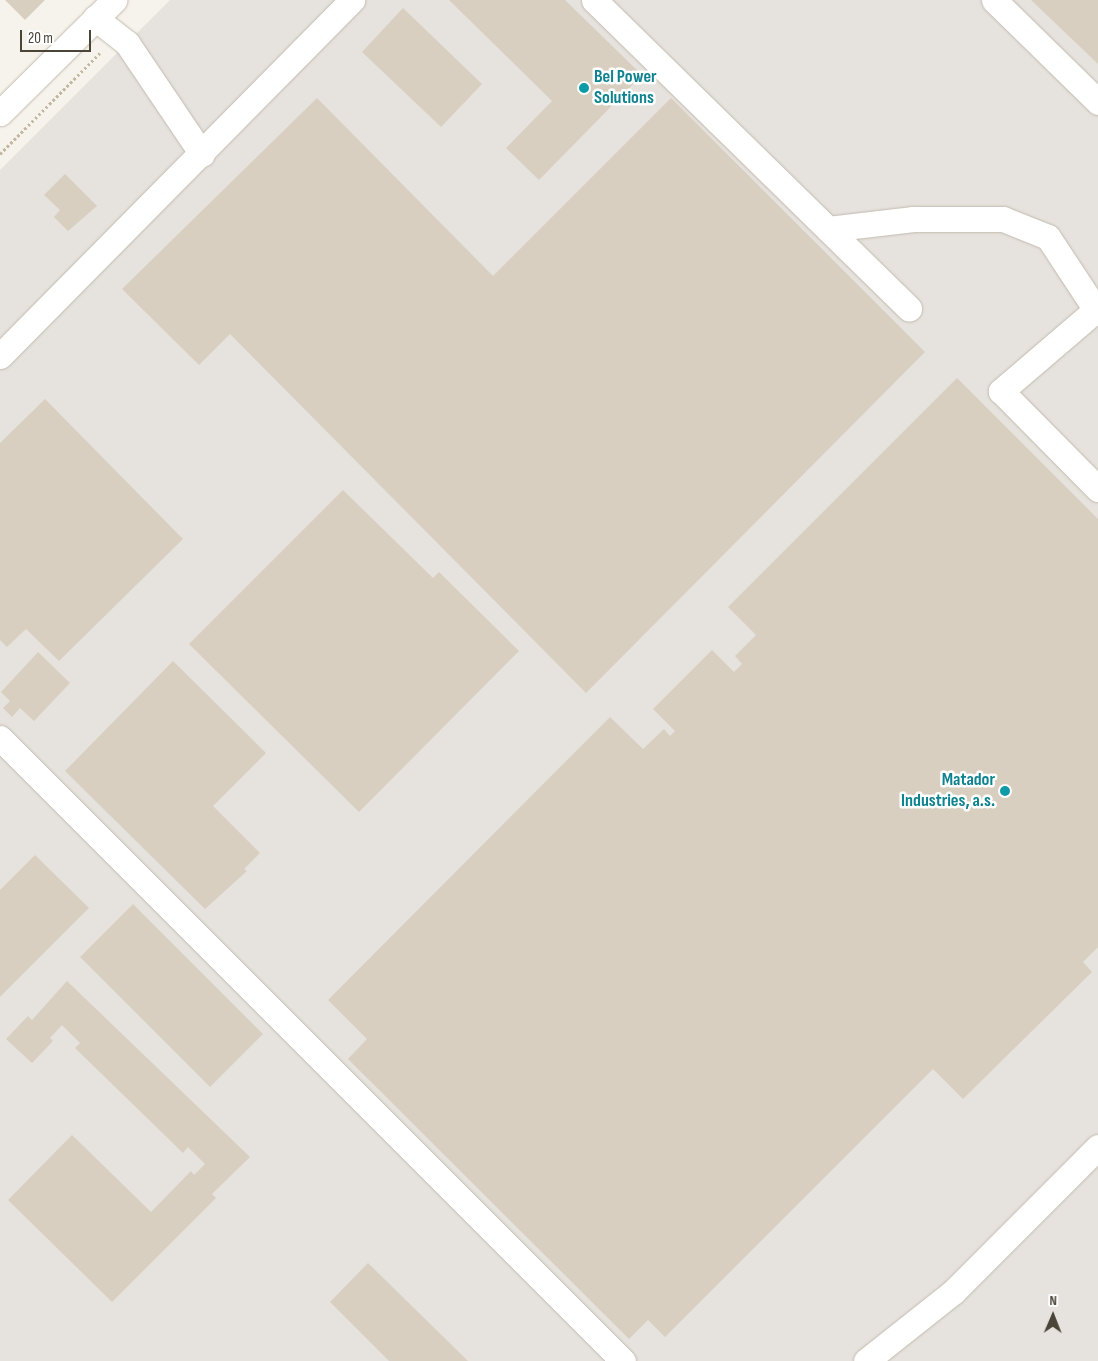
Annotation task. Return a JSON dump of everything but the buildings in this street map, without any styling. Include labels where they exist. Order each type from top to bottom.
[{"type":"lane","points":[[0,113],[114,0]]},
{"type":"lane","points":[[0,356],[202,154],[352,0]]},
{"type":"lane","points":[[594,0],[909,309]]},
{"type":"lane","points":[[994,0],[1098,102]]},
{"type":"lane","points":[[96,18],[118,35],[202,154]]},
{"type":"lane","points":[[828,229],[913,219],[1003,219],[1048,237],[1094,318],[1001,391],[1098,489]]},
{"type":"lane","points":[[0,738],[623,1361]]},
{"type":"lane","points":[[866,1361],[953,1292],[1098,1147]]},
{"type":"path","points":[[0,154],[118,35]]},
{"type":"shaded area","points":[[170,0],[1098,0],[1098,1361],[0,1361],[0,170]]},
{"type":"place","name":"Bel Power Solutions","points":[[584,88]]},
{"type":"place","name":"Matador Industries, a.s.","points":[[1005,791]]}]
